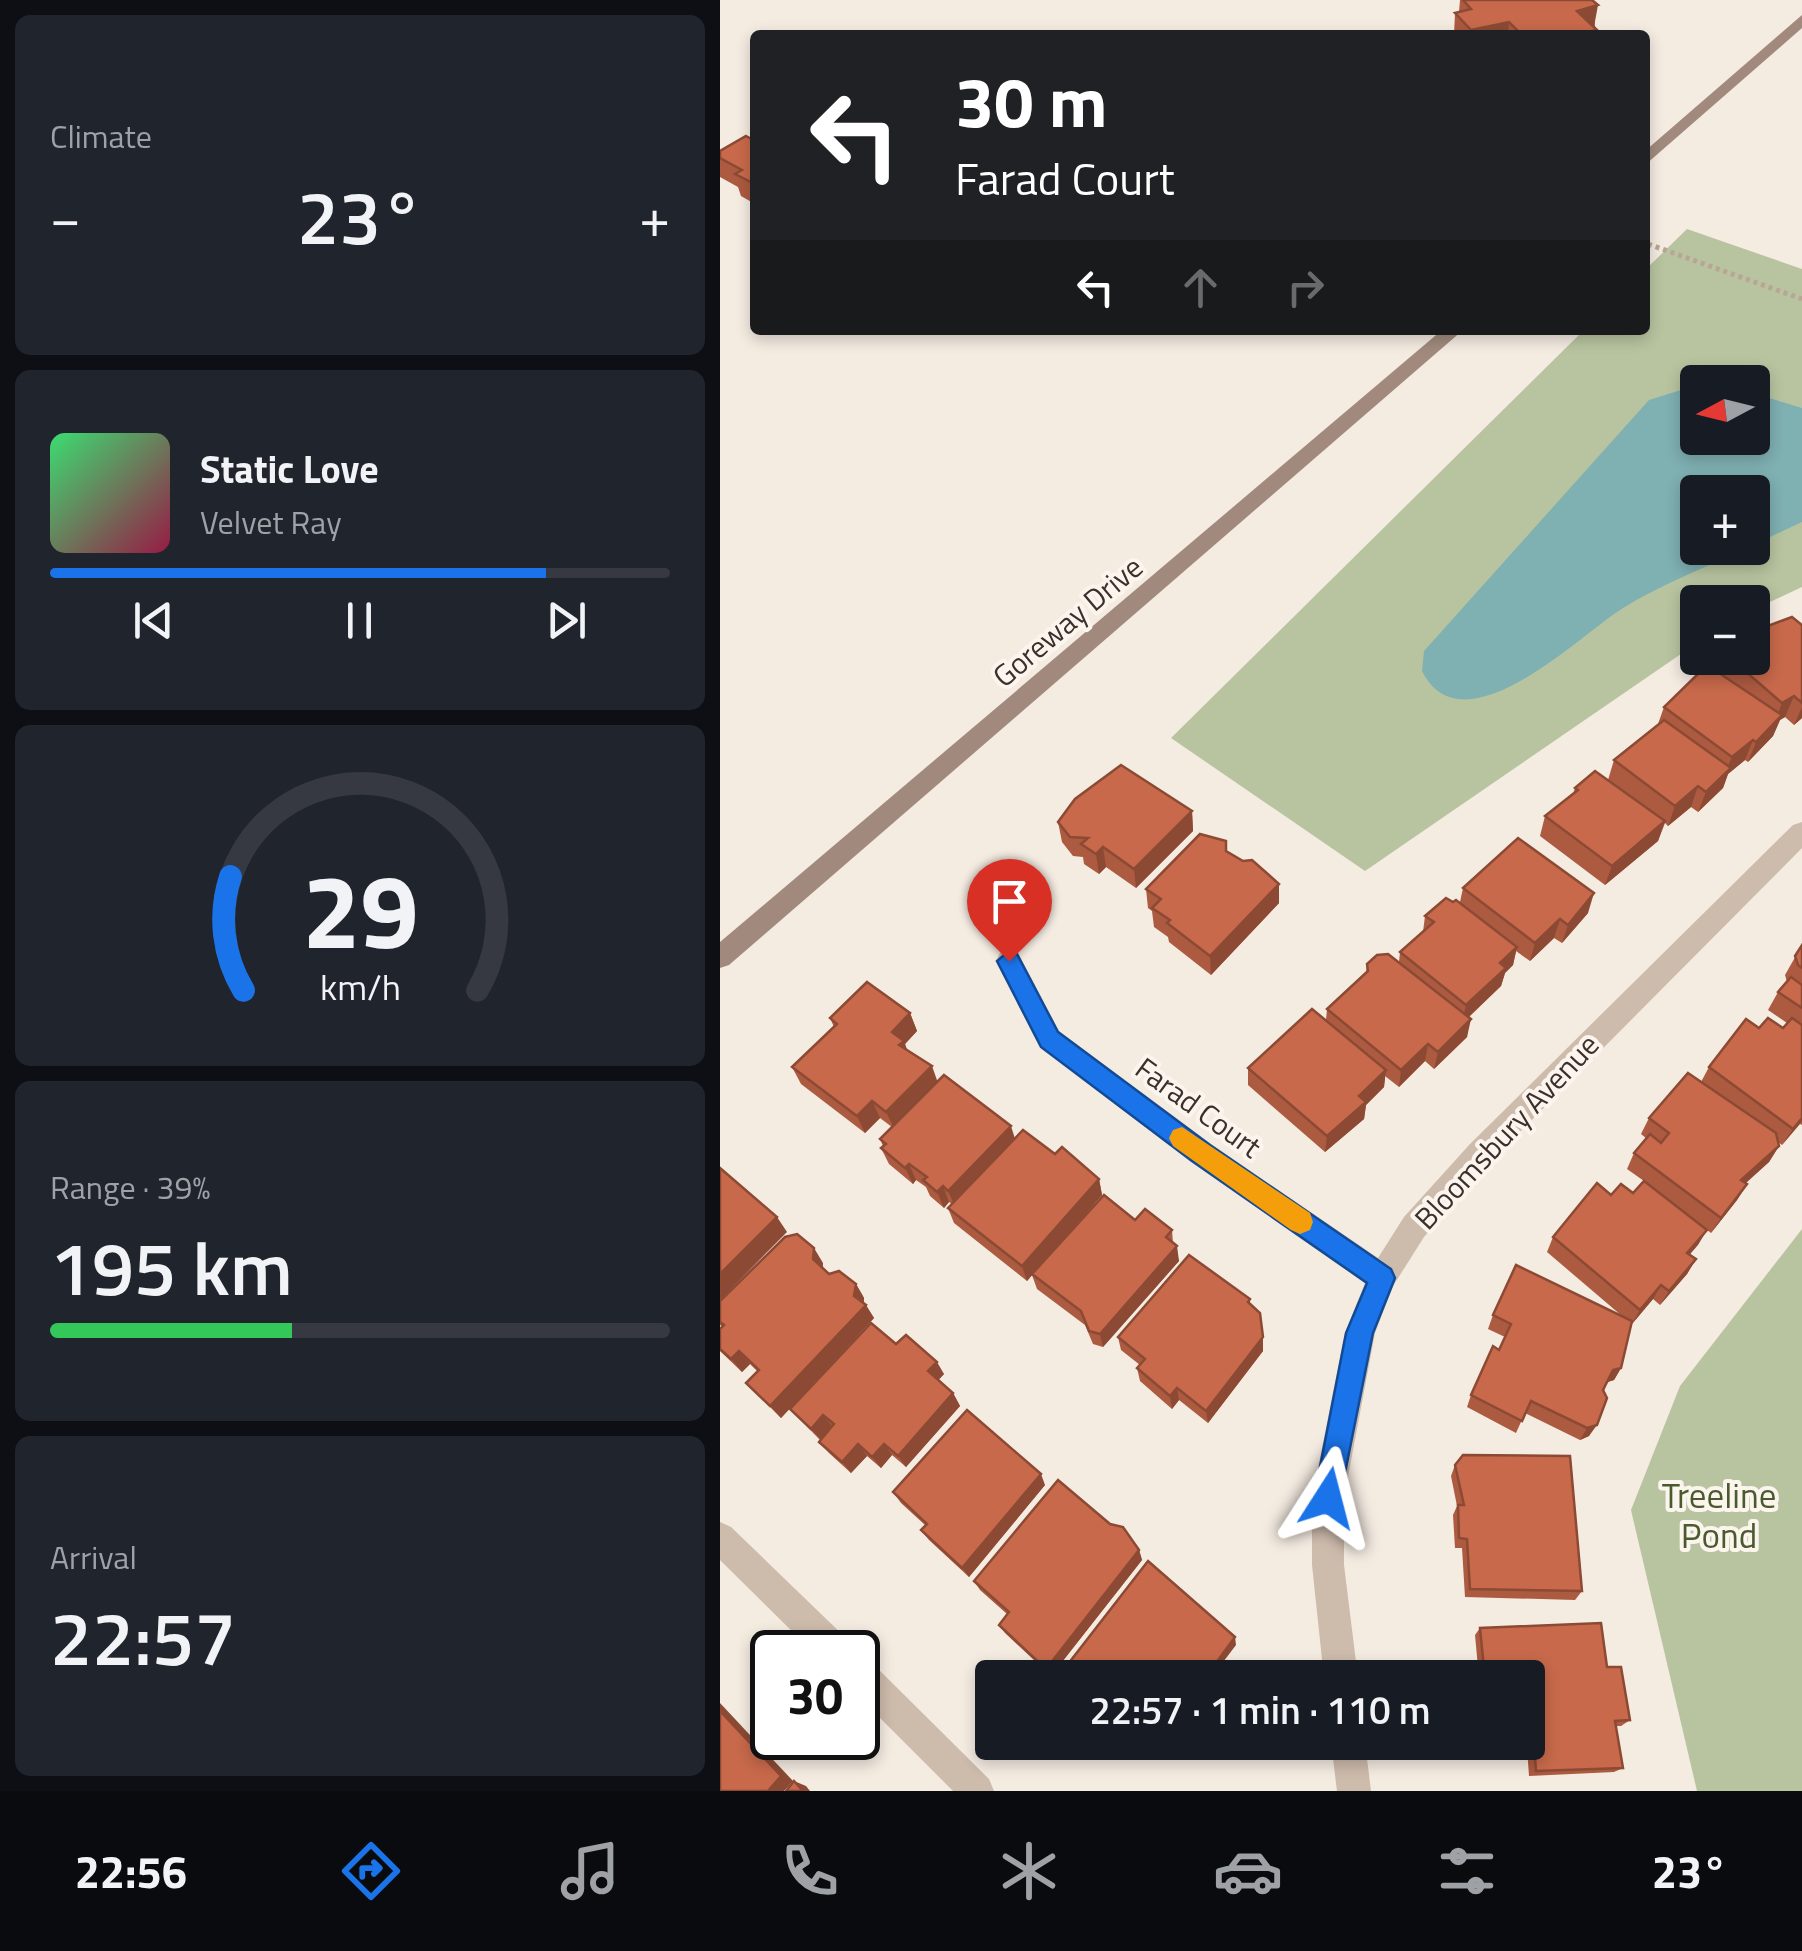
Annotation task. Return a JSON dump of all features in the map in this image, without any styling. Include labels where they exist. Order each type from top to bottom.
[{"type":"street","points":[[1650,156],[1802,20]]},
{"type":"street","name":"Goreway Drive","points":[[720,958],[1448,335]]},
{"type":"street","name":"Bloomsbury Avenue","points":[[1340,1660],[1328,1565],[1328,1498],[1360,1333],[1382,1278],[1414,1226],[1480,1153],[1802,832]]},
{"type":"street","name":"Farad Court","points":[[1009,961],[1050,1039],[1201,1153],[1382,1278]]},
{"type":"street","points":[[720,1538],[814,1630]]},
{"type":"street","points":[[880,1695],[978,1791]]},
{"type":"street","points":[[1350,1760],[1354,1791]]},
{"type":"path","points":[[1650,245],[1802,299]]},
{"type":"green space","points":[[1687,229],[1802,269],[1802,587],[1770,602],[1770,585],[1680,585],[1680,655],[1365,871],[1171,738],[1579,335],[1650,335],[1650,265]]},
{"type":"green space","name":"Treeline Pond","points":[[1802,1229],[1802,1791],[1697,1791],[1631,1510],[1680,1386]]},
{"type":"water","points":[[1680,390],[1680,455],[1770,455],[1770,398],[1802,408],[1802,522],[1770,537],[1770,475],[1680,475],[1680,565],[1709,565],[1638,599],[1552,661],[1493,694],[1465,699],[1441,693],[1422,671],[1424,651],[1649,400]]},
{"type":"building","points":[[1463,0],[1592,0],[1598,5],[1577,11],[1597,30],[1517,30],[1509,22],[1471,30],[1455,13],[1471,9]]},
{"type":"building","points":[[746,136],[750,138],[750,182],[735,174],[742,170],[720,158],[720,151]]},
{"type":"building","points":[[1792,617],[1802,625],[1802,703],[1794,696],[1782,703],[1750,675],[1770,675],[1770,625]]},
{"type":"building","points":[[1697,675],[1722,675],[1782,715],[1756,742],[1753,740],[1732,757],[1664,707]]},
{"type":"building","points":[[1664,720],[1731,768],[1706,792],[1698,786],[1675,806],[1614,760]]},
{"type":"building","points":[[1121,765],[1192,811],[1134,869],[1103,847],[1096,854],[1081,844],[1088,838],[1070,837],[1058,822],[1075,799]]},
{"type":"building","points":[[1595,771],[1665,821],[1612,866],[1545,816]]},
{"type":"building","points":[[1200,834],[1226,841],[1226,851],[1243,861],[1252,860],[1279,884],[1210,956],[1152,908],[1161,899],[1146,889]]},
{"type":"building","points":[[1518,838],[1594,893],[1568,925],[1560,919],[1535,943],[1463,888]]},
{"type":"building","points":[[1446,898],[1456,900],[1517,947],[1500,963],[1506,968],[1466,1005],[1400,952],[1434,922],[1425,916]]},
{"type":"building","points":[[1802,945],[1802,968],[1795,956]]},
{"type":"building","points":[[1388,954],[1471,1019],[1438,1052],[1428,1044],[1401,1070],[1327,1009],[1368,971],[1367,964],[1377,955]]},
{"type":"building","points":[[1791,977],[1802,985],[1802,1008],[1778,992]]},
{"type":"building","points":[[867,982],[910,1013],[892,1032],[904,1041],[899,1045],[932,1066],[886,1112],[872,1101],[857,1116],[792,1067],[837,1024],[830,1018]]},
{"type":"building","points":[[1312,1009],[1386,1070],[1359,1096],[1366,1102],[1327,1136],[1248,1068]]},
{"type":"building","points":[[1768,1018],[1783,1028],[1792,1018],[1802,1025],[1802,1118],[1793,1129],[1709,1067],[1746,1019],[1759,1028]]},
{"type":"building","points":[[1688,1073],[1776,1133],[1779,1146],[1741,1180],[1747,1184],[1721,1218],[1634,1153],[1650,1134],[1661,1143],[1669,1133],[1649,1118]]},
{"type":"building","points":[[944,1075],[1011,1126],[948,1191],[943,1186],[937,1192],[923,1180],[927,1177],[909,1164],[905,1168],[881,1148],[886,1144],[880,1139]]},
{"type":"building","points":[[1023,1130],[1055,1154],[1062,1147],[1099,1179],[1022,1266],[948,1208]]},
{"type":"building","points":[[720,1168],[777,1217],[720,1274]]},
{"type":"building","points":[[1644,1181],[1707,1230],[1687,1253],[1696,1259],[1669,1291],[1661,1285],[1640,1310],[1553,1237],[1597,1183],[1611,1195],[1621,1184],[1633,1193]]},
{"type":"building","points":[[1104,1195],[1135,1220],[1145,1209],[1172,1230],[1166,1237],[1177,1246],[1100,1334],[1089,1331],[1081,1311],[1032,1274]]},
{"type":"building","points":[[797,1234],[814,1248],[813,1259],[829,1274],[839,1271],[856,1284],[854,1296],[866,1305],[770,1406],[746,1383],[759,1370],[739,1351],[731,1359],[720,1349],[720,1329],[724,1325],[720,1322],[720,1301],[785,1237]]},
{"type":"building","points":[[1189,1255],[1250,1299],[1248,1302],[1260,1313],[1263,1337],[1206,1411],[1177,1388],[1170,1396],[1137,1368],[1145,1359],[1118,1337]]},
{"type":"building","points":[[1516,1265],[1632,1321],[1621,1368],[1613,1370],[1603,1390],[1607,1398],[1597,1425],[1587,1428],[1531,1401],[1522,1421],[1471,1395],[1493,1346],[1499,1350],[1511,1324],[1493,1315]]},
{"type":"building","points":[[871,1323],[896,1344],[906,1335],[937,1362],[928,1371],[953,1393],[898,1456],[884,1444],[872,1457],[858,1444],[842,1462],[819,1442],[834,1424],[823,1415],[811,1429],[790,1409]]},
{"type":"building","points":[[967,1410],[1041,1474],[962,1568],[921,1530],[927,1524],[893,1492]]},
{"type":"building","points":[[1463,1455],[1570,1456],[1582,1591],[1470,1589],[1467,1539],[1459,1538],[1458,1505],[1464,1505],[1455,1465]]},
{"type":"building","points":[[1058,1480],[1110,1524],[1123,1527],[1139,1550],[1053,1660],[1036,1660],[999,1625],[1009,1612],[974,1581]]},
{"type":"building","points":[[1148,1561],[1235,1637],[1218,1660],[1071,1660]]},
{"type":"building","points":[[1601,1623],[1607,1667],[1621,1667],[1630,1720],[1615,1721],[1623,1768],[1536,1771],[1535,1760],[1545,1760],[1545,1660],[1483,1660],[1480,1628]]},
{"type":"building","points":[[720,1711],[750,1743],[750,1760],[766,1760],[781,1776],[768,1791],[720,1791]]},
{"type":"building","points":[[794,1781],[803,1791],[786,1791]]},
{"type":"slow traffic","points":[[1182,1138],[1300,1222]]},
{"type":"route","points":[[1009,961],[1050,1039],[1201,1153],[1382,1278],[1360,1333],[1328,1498]]}]
